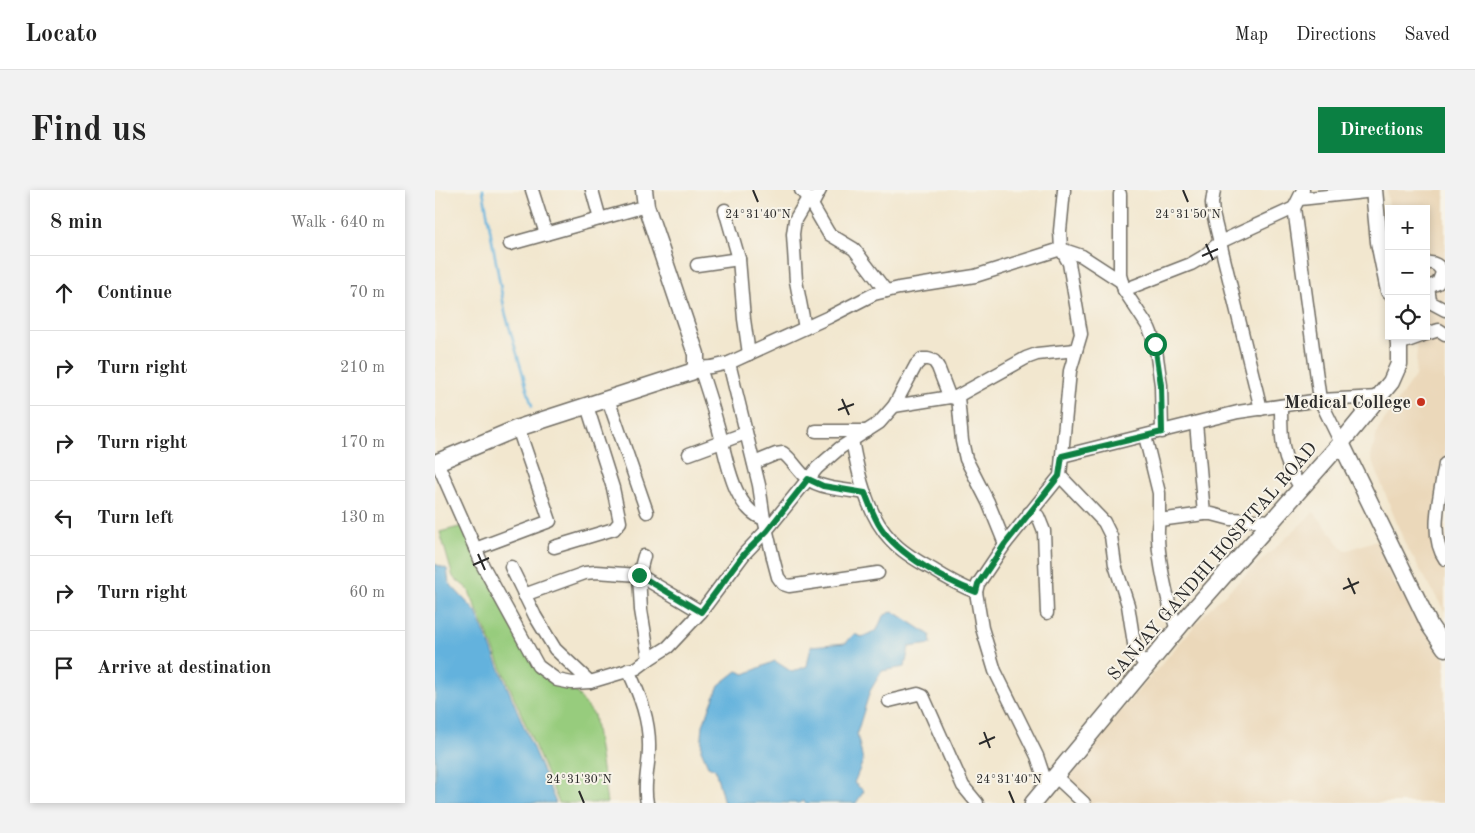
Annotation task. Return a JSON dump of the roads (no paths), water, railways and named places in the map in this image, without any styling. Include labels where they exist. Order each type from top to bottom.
[{"type":"main road","points":[[1374,191],[1379,242],[1385,266]]},
{"type":"main road","points":[[436,462],[519,428],[691,372],[698,368],[696,354],[645,198]]},
{"type":"main road","name":"SANJAY GANDHI HOSPITAL ROAD","points":[[1033,803],[1177,630],[1341,443],[1391,382],[1399,364],[1399,340]]},
{"type":"main road","points":[[1341,443],[1430,626],[1445,648]]},
{"type":"main road","points":[[1050,803],[1051,781]]},
{"type":"street","points":[[532,190],[546,234]]},
{"type":"street","points":[[592,190],[600,219]]},
{"type":"street","points":[[805,328],[796,281],[793,234],[795,220],[807,197],[820,190]]},
{"type":"street","points":[[1062,190],[1061,249],[1069,263],[1081,334],[1070,371],[1059,476],[1005,544],[978,584],[976,592],[982,628],[995,671],[1037,756],[1051,781],[1084,803]]},
{"type":"street","points":[[1214,190],[1213,209],[1220,242],[1261,409]]},
{"type":"street","points":[[1123,286],[1191,264],[1203,257],[1220,242],[1299,199],[1374,191]]},
{"type":"street","points":[[1120,194],[1120,275],[1123,286],[1149,328],[1155,344],[1161,385],[1162,432]]},
{"type":"street","points":[[807,197],[829,234],[854,249],[887,291]]},
{"type":"street","points":[[510,244],[600,219],[645,198]]},
{"type":"street","points":[[1299,199],[1320,400],[1341,443]]},
{"type":"street","points":[[725,210],[739,258],[749,354]]},
{"type":"street","points":[[765,525],[747,508],[730,474],[723,442],[698,368],[729,363],[805,328],[863,298],[887,291],[975,276],[1061,249],[1082,256],[1123,286]]},
{"type":"street","points":[[697,266],[739,258]]},
{"type":"street","points":[[1430,264],[1439,266],[1444,273],[1438,283],[1430,285]]},
{"type":"street","points":[[1430,304],[1445,310]]},
{"type":"street","points":[[1430,333],[1439,330],[1445,334]]},
{"type":"street","points":[[894,406],[954,397],[1026,358],[1037,354],[1077,350]]},
{"type":"street","points":[[436,462],[475,550],[538,666],[557,680],[572,683],[589,682],[637,668],[668,647],[701,612],[765,525],[808,479],[830,456],[879,423],[894,406],[916,365],[922,360],[934,361],[954,397],[966,459],[975,473],[1005,544]]},
{"type":"street","points":[[729,363],[759,485],[765,525],[776,570],[783,584],[789,586],[833,578],[878,573]]},
{"type":"street","points":[[1062,456],[1238,412],[1320,400],[1379,397]]},
{"type":"street","points":[[608,399],[647,512]]},
{"type":"street","points":[[554,547],[614,529],[620,522],[613,488],[587,406]]},
{"type":"street","points":[[1281,406],[1283,452],[1301,488]]},
{"type":"street","points":[[1196,423],[1204,514]]},
{"type":"street","points":[[475,550],[550,521],[519,428]]},
{"type":"street","points":[[816,431],[867,431]]},
{"type":"street","points":[[689,454],[746,433]]},
{"type":"street","points":[[1145,436],[1159,492],[1158,541],[1170,608],[1177,630]]},
{"type":"street","points":[[852,440],[859,476],[881,528],[899,548],[961,586],[976,592]]},
{"type":"street","points":[[754,463],[783,453],[808,479],[823,486],[865,493]]},
{"type":"street","points":[[1445,464],[1436,528],[1439,551],[1445,559]]},
{"type":"street","points":[[1059,476],[1108,528],[1115,565],[1128,605],[1135,650],[1147,666]]},
{"type":"street","points":[[1029,513],[1038,516],[1044,530],[1047,613]]},
{"type":"street","points":[[1159,520],[1213,514],[1223,518],[1272,521]]},
{"type":"street","points":[[644,556],[639,575],[641,610],[649,659]]},
{"type":"street","points":[[511,567],[555,649],[589,682]]},
{"type":"street","points":[[524,594],[585,573],[639,575],[701,612]]},
{"type":"street","points":[[628,670],[643,705],[647,726],[649,748],[645,795],[647,803]]},
{"type":"street","points":[[889,701],[918,694],[923,696],[971,802]]},
{"type":"water","points":[[435,564],[447,569],[449,583],[476,612],[556,803],[435,803]]},
{"type":"water","points":[[893,611],[930,635],[931,644],[909,647],[905,667],[882,671],[870,691],[857,733],[863,761],[854,783],[864,791],[856,803],[806,803],[804,801],[799,803],[724,803],[715,769],[708,766],[701,750],[703,725],[719,685],[737,671],[745,674],[775,661],[792,672],[807,666],[811,646],[846,643],[854,634],[862,637],[877,630],[883,616]]},
{"type":"waterway","points":[[483,190],[505,312],[532,406]]},
{"type":"place","name":"Medical College","points":[[1421,402]]}]
